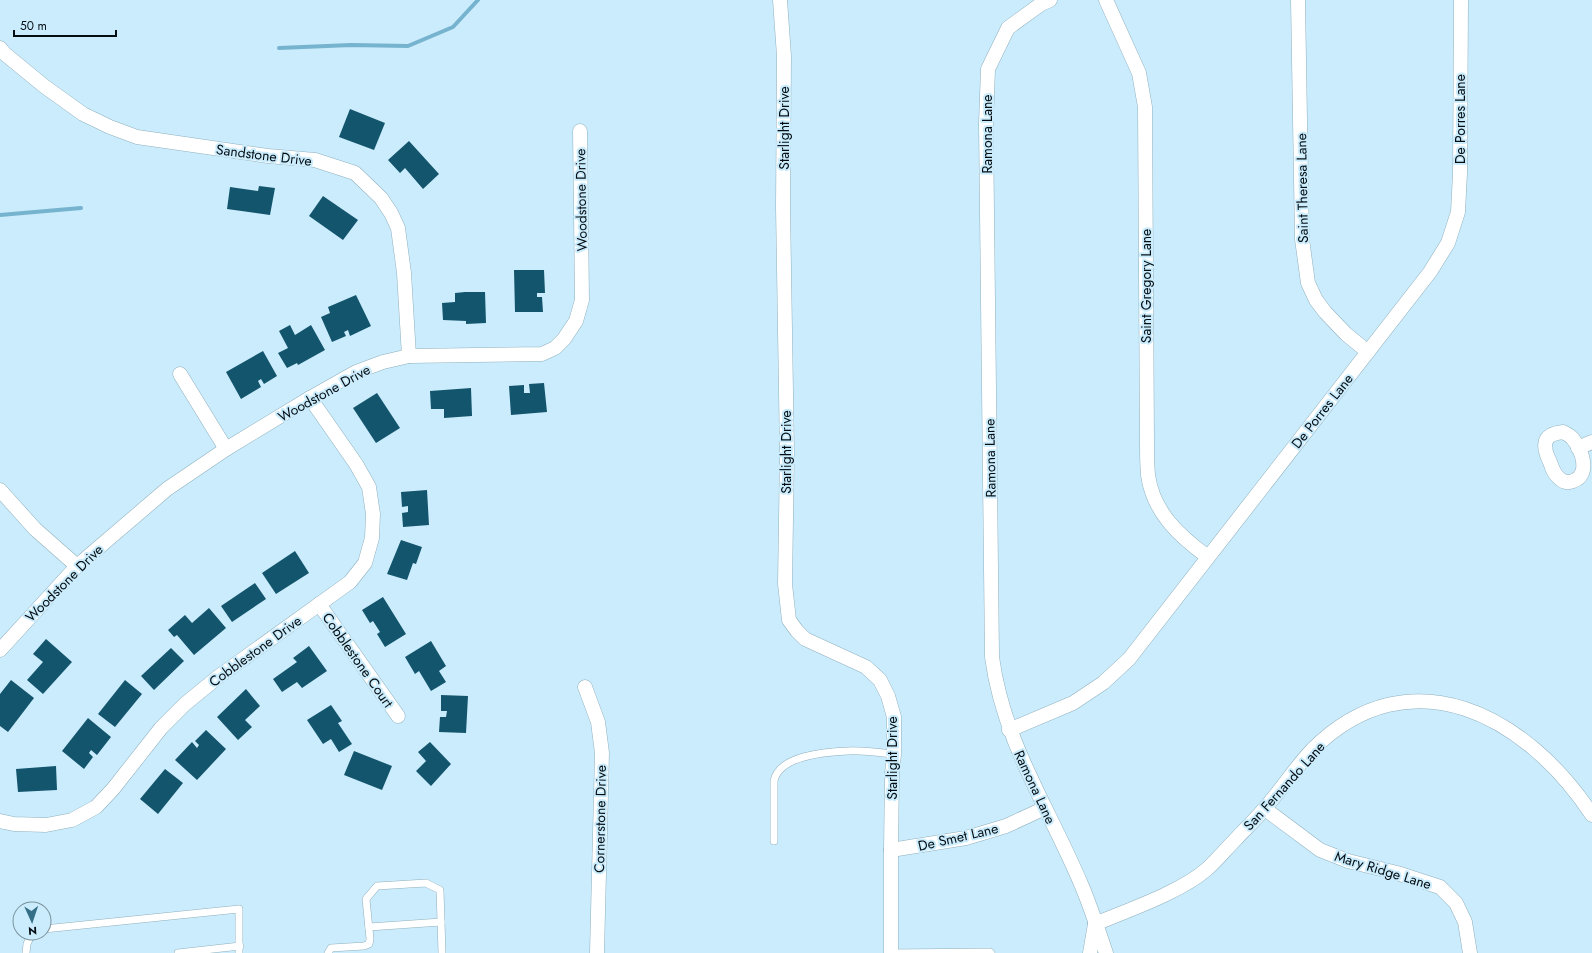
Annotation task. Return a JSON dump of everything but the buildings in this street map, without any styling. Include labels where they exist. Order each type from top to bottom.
[{"type":"street","name":"Starlight Drive","points":[[780,0],[784,56],[783,207],[787,454],[785,584],[789,620],[796,631],[806,639],[866,667],[880,680],[888,696],[894,717],[891,850],[891,953]]},
{"type":"street","name":"Ramona Lane","points":[[1050,0],[1041,4],[1008,28],[988,69],[986,122],[992,656],[999,698],[1009,730],[1044,808],[1082,884],[1106,953]]},
{"type":"street","name":"Saint Gregory Lane","points":[[1106,0],[1139,73],[1145,107],[1146,436],[1148,475],[1152,494],[1167,521],[1208,557]]},
{"type":"street","name":"Saint Theresa Lane","points":[[1298,0],[1302,239],[1308,283],[1316,300],[1325,312],[1346,334],[1368,352]]},
{"type":"street","name":"De Porres Lane","points":[[1009,730],[1073,703],[1104,683],[1129,659],[1430,272],[1448,243],[1458,212],[1460,173],[1461,0]]},
{"type":"street","name":"Sandstone Drive","points":[[0,48],[5,54],[44,86],[83,114],[117,130],[137,137],[268,156],[314,160],[355,173],[381,198],[391,213],[398,228],[404,274],[409,356]]},
{"type":"street","name":"Woodstone Drive","points":[[0,650],[78,566],[167,489],[226,449],[356,372],[383,362],[409,356],[542,354],[555,348],[576,321],[582,300],[580,131]]},
{"type":"street","points":[[180,374],[226,449]]},
{"type":"street","name":"Cobblestone Drive","points":[[0,821],[14,824],[46,825],[72,820],[96,807],[113,789],[161,728],[185,704],[218,677],[350,582],[364,563],[372,538],[373,514],[369,487],[356,464],[310,398]]},
{"type":"street","points":[[1578,448],[1592,442]]},
{"type":"street","points":[[0,490],[35,529],[78,566]]},
{"type":"street","name":"Cobblestone Court","points":[[319,604],[398,716]]},
{"type":"street","name":"Cornerstone Drive","points":[[585,687],[598,722],[602,753],[597,953]]},
{"type":"street","name":"San Fernando Lane","points":[[1095,924],[1181,886],[1206,870],[1265,809],[1312,750],[1353,718],[1389,704],[1412,701],[1436,701],[1475,711],[1509,730],[1540,752],[1552,764],[1592,815]]},
{"type":"street","name":"De Smet Lane","points":[[891,850],[966,838],[1006,826],[1044,808]]},
{"type":"street","name":"Mary Ridge Lane","points":[[1265,809],[1320,850],[1348,861],[1397,873],[1440,887],[1456,903],[1465,922],[1470,953]]},
{"type":"street","name":"Ramona Lane","points":[[1090,953],[1095,924]]},
{"type":"lane","points":[[774,841],[774,781],[775,774],[780,768],[789,762],[806,756],[849,751],[894,754]]},
{"type":"lane","points":[[328,953],[331,948],[364,946],[368,944],[370,939],[366,899],[377,886],[419,883],[426,883],[440,890],[442,953]]},
{"type":"lane","points":[[52,928],[239,909],[239,950],[178,953]]},
{"type":"lane","points":[[369,927],[441,922]]},
{"type":"lane","points":[[26,953],[28,941]]},
{"type":"lane","points":[[891,953],[991,953]]},
{"type":"waterway","points":[[279,48],[351,45],[408,46],[453,27],[478,0]]},
{"type":"waterway","points":[[0,215],[81,208]]}]
